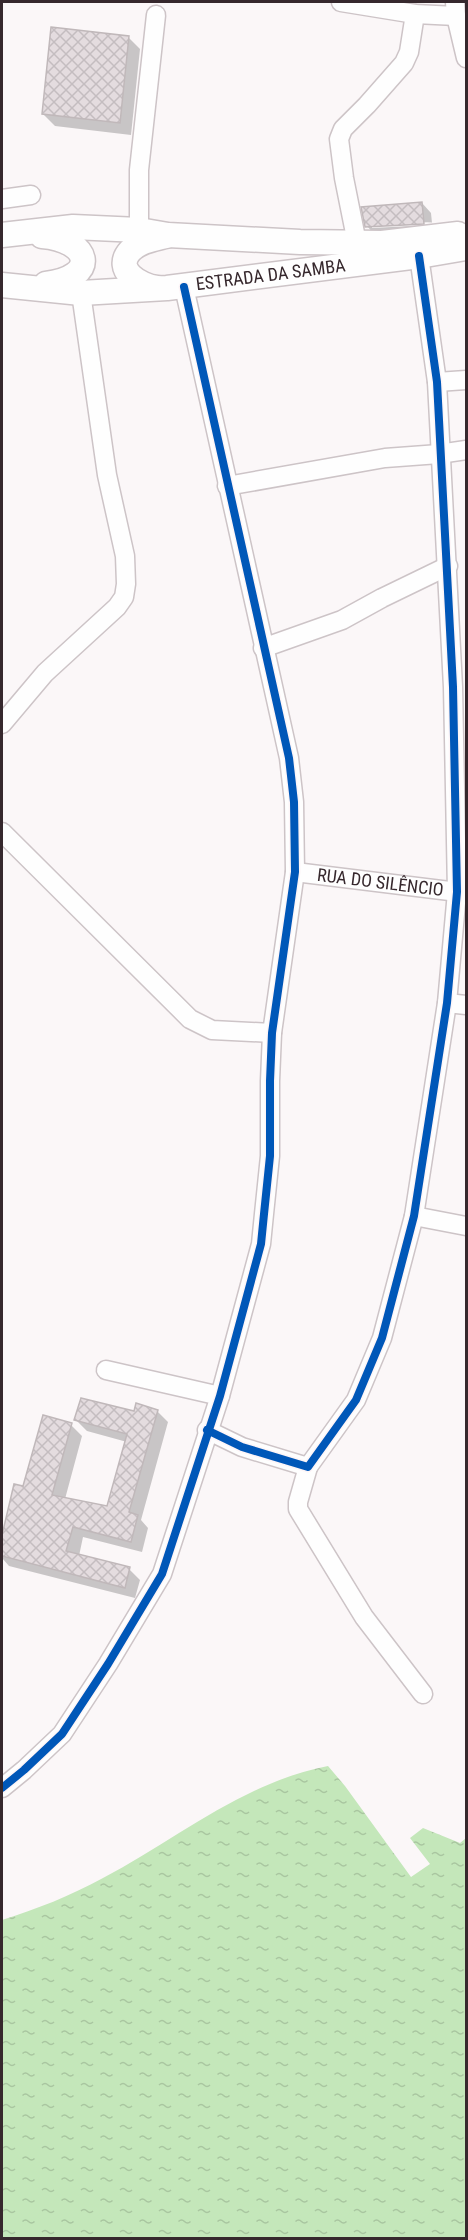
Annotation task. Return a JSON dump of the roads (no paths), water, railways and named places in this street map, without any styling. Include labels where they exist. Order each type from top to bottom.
[{"type":"main road","name":"ESTRADA DA SAMBA","points":[[8,234],[73,227],[139,230],[168,235],[382,243],[466,233]]},
{"type":"main road","points":[[8,234],[66,240],[80,251],[82,260],[82,267],[76,275],[69,279],[11,286]]},
{"type":"main road","points":[[168,235],[137,245],[129,252],[126,261],[129,276],[135,282],[146,287],[175,288]]},
{"type":"main road","name":"ESTRADA DA SAMBA","points":[[11,286],[81,292],[175,288],[466,248]]},
{"type":"street","points":[[341,2],[415,14],[455,9],[466,58]]},
{"type":"street","points":[[357,243],[339,139],[343,129],[404,63],[409,52],[415,14]]},
{"type":"street","points":[[139,230],[139,170],[156,15]]},
{"type":"street","points":[[2,199],[31,195]]},
{"type":"street","points":[[420,256],[437,382],[439,454],[460,685],[462,893],[414,1216],[382,1338],[356,1400],[309,1467],[298,1509],[364,1617],[423,1695]]},
{"type":"street","points":[[6,1777],[62,1734],[108,1664],[162,1574],[207,1430],[220,1396],[261,1244],[270,1156],[272,1033],[295,872],[294,802],[289,758],[227,486],[175,288]]},
{"type":"street","points":[[2,724],[45,673],[117,608],[124,597],[125,556],[107,475],[81,292]]},
{"type":"street","points":[[437,382],[466,380]]},
{"type":"street","points":[[227,486],[385,458],[466,450]]},
{"type":"street","points":[[263,648],[342,620],[382,597],[448,566]]},
{"type":"street","points":[[2,832],[190,1019],[212,1030],[272,1033]]},
{"type":"street","name":"RUA DO SILÊNCIO","points":[[295,872],[462,893]]},
{"type":"street","points":[[447,1003],[466,1005]]},
{"type":"street","points":[[414,1216],[466,1226]]},
{"type":"street","points":[[106,1370],[220,1396]]},
{"type":"street","points":[[207,1430],[242,1447],[309,1467]]},
{"type":"water","points":[[328,1766],[411,1877],[430,1864],[410,1838],[423,1828],[460,1843],[466,1838],[466,2238],[2,2238],[2,1920],[53,1902],[91,1885],[239,1798],[297,1774]]}]
